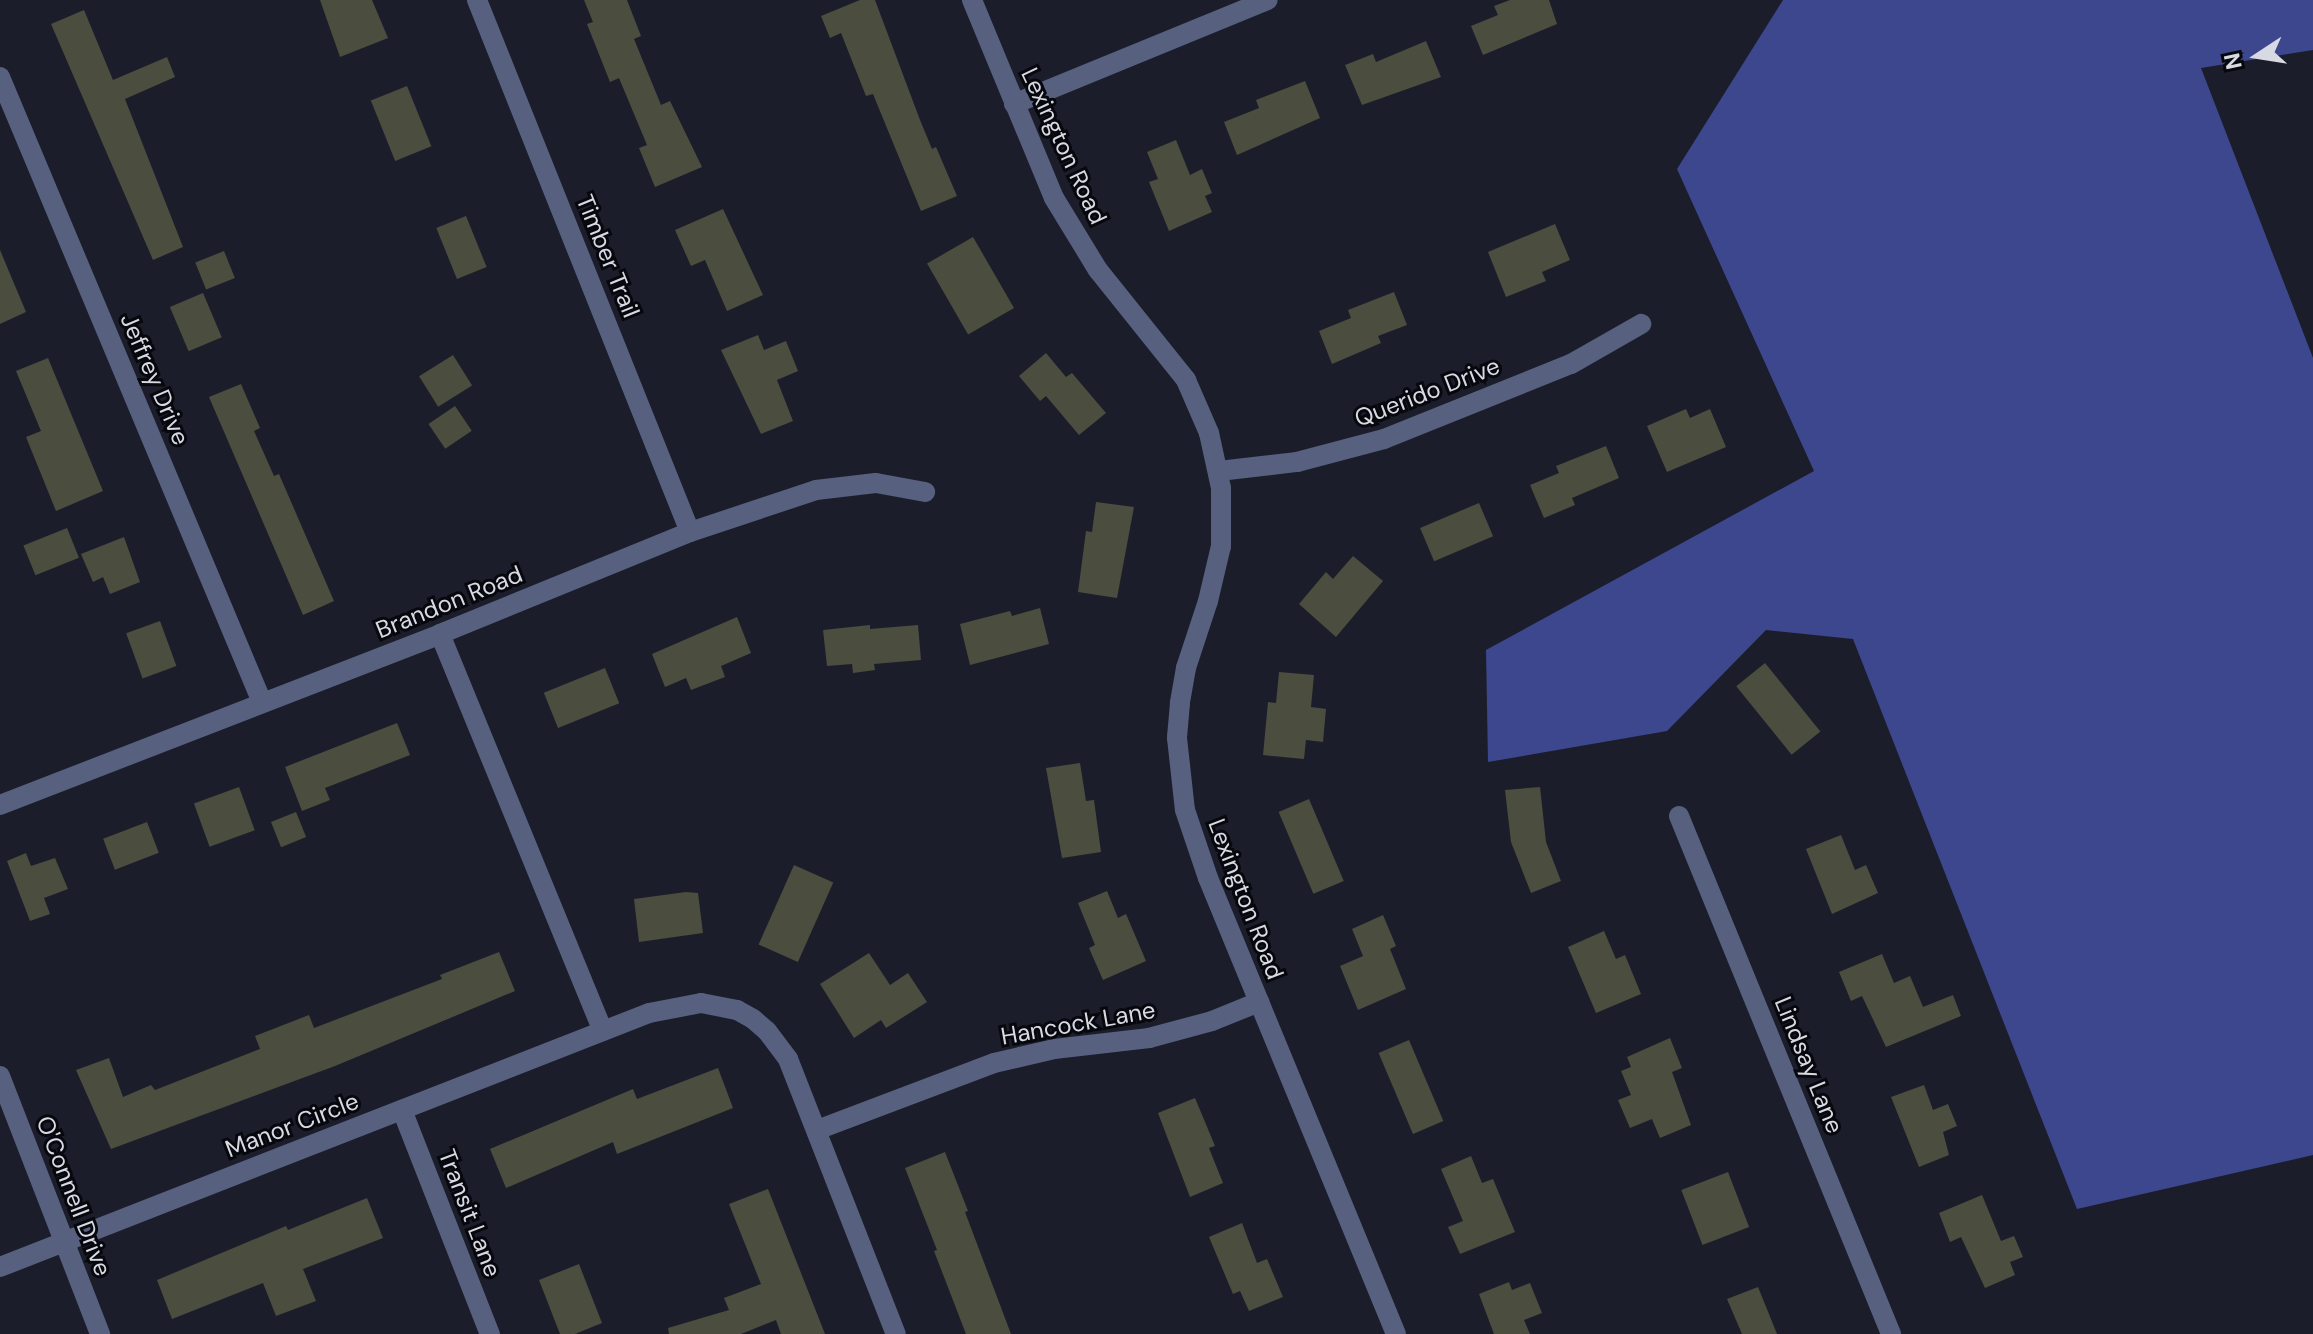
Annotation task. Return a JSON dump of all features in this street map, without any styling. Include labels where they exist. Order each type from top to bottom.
[{"type":"street","name":"Timber Trail","points":[[477,0],[690,532]]},
{"type":"street","name":"Lexington Road","points":[[972,0],[1054,198],[1075,235],[1123,303],[1186,380],[1209,433],[1219,471],[1221,546],[1212,588],[1184,680],[1177,738],[1179,774],[1194,845],[1396,1334]]},
{"type":"street","points":[[1014,104],[1267,0]]},
{"type":"street","name":"Jeffrey Drive","points":[[0,77],[262,702]]},
{"type":"street","name":"Querido Drive","points":[[1219,471],[1297,462],[1384,439],[1571,364],[1641,324]]},
{"type":"street","name":"Brandon Road","points":[[0,805],[440,634],[690,532],[816,490],[876,483],[925,492]]},
{"type":"street","points":[[440,634],[603,1031]]},
{"type":"street","name":"Lindsay Lane","points":[[1679,816],[1891,1334]]},
{"type":"street","name":"Hancock Lane","points":[[817,1130],[994,1063],[1054,1049],[1149,1038],[1212,1021],[1259,1002]]},
{"type":"street","name":"Manor Circle","points":[[0,1267],[603,1031],[683,1004],[701,1003],[737,1010],[767,1031],[778,1044],[817,1130],[896,1334]]},
{"type":"street","name":"O'Connell Drive","points":[[0,1076],[100,1334]]},
{"type":"street","name":"Transit Lane","points":[[402,1110],[490,1334]]},
{"type":"shaded area","points":[[1783,0],[2313,0],[2313,50],[2201,68],[2313,358],[2313,1155],[2077,1209],[1853,639],[1766,630],[1667,731],[1488,762],[1486,650],[1814,471],[1677,169]]},
{"type":"building","points":[[320,0],[372,0],[388,38],[340,57]]},
{"type":"building","points":[[584,0],[627,0],[641,36],[634,39],[661,105],[670,101],[702,167],[655,187],[639,148],[647,145],[619,78],[610,82],[587,24],[593,22]]},
{"type":"building","points":[[860,0],[875,0],[932,149],[936,147],[957,196],[921,211],[873,94],[866,96],[841,33],[830,38],[821,16]]},
{"type":"building","points":[[1510,0],[1549,0],[1557,24],[1483,55],[1471,26],[1498,15],[1494,6]]},
{"type":"building","points":[[84,10],[113,80],[167,57],[175,77],[125,99],[183,247],[153,260],[51,24]]},
{"type":"building","points":[[1426,41],[1441,77],[1362,105],[1345,65],[1373,54],[1376,62]]},
{"type":"building","points":[[1305,81],[1320,118],[1237,155],[1224,122],[1259,108],[1256,100]]},
{"type":"building","points":[[407,86],[431,146],[395,161],[371,101]]},
{"type":"building","points":[[1176,140],[1190,175],[1202,169],[1212,193],[1205,196],[1212,212],[1169,231],[1149,182],[1158,179],[1147,152]]},
{"type":"building","points":[[723,209],[763,295],[727,311],[705,260],[691,266],[675,230]]},
{"type":"building","points":[[466,216],[487,267],[457,279],[436,228]]},
{"type":"building","points":[[1555,224],[1570,260],[1542,272],[1546,281],[1506,297],[1488,252]]},
{"type":"building","points":[[973,237],[1014,308],[968,335],[927,264]]},
{"type":"building","points":[[0,250],[26,312],[0,324]]},
{"type":"building","points":[[224,251],[235,278],[206,290],[195,263]]},
{"type":"building","points":[[1394,292],[1407,325],[1378,336],[1381,343],[1332,364],[1319,331],[1351,318],[1348,310]]},
{"type":"building","points":[[203,293],[222,337],[189,351],[170,307]]},
{"type":"building","points":[[758,335],[764,350],[786,341],[798,371],[777,380],[793,421],[761,434],[721,350]]},
{"type":"building","points":[[1046,353],[1066,377],[1072,373],[1106,413],[1079,435],[1046,396],[1040,401],[1019,376]]},
{"type":"building","points":[[453,355],[472,386],[438,407],[419,376]]},
{"type":"building","points":[[48,358],[103,491],[56,511],[26,437],[41,431],[16,371]]},
{"type":"building","points":[[241,384],[260,428],[254,431],[274,476],[279,474],[334,601],[303,615],[209,397]]},
{"type":"building","points":[[455,406],[472,431],[445,449],[428,424]]},
{"type":"building","points":[[1686,409],[1690,418],[1710,409],[1726,447],[1667,472],[1647,426]]},
{"type":"building","points":[[1606,446],[1619,478],[1572,498],[1575,505],[1544,518],[1530,485],[1559,473],[1556,466]]},
{"type":"building","points":[[1096,502],[1134,507],[1117,598],[1078,592],[1086,531],[1092,532]]},
{"type":"building","points":[[1479,503],[1493,536],[1434,561],[1420,528]]},
{"type":"building","points":[[67,528],[79,558],[35,575],[23,546]]},
{"type":"building","points":[[124,537],[140,582],[110,594],[103,577],[93,582],[81,554]]},
{"type":"building","points":[[1353,556],[1383,581],[1336,637],[1299,604],[1326,572],[1333,579]]},
{"type":"building","points":[[1040,608],[1049,644],[970,665],[960,624],[1010,611],[1012,616]]},
{"type":"building","points":[[737,617],[751,653],[721,666],[725,677],[691,690],[686,678],[665,687],[652,654]]},
{"type":"building","points":[[160,621],[176,666],[143,678],[126,633]]},
{"type":"building","points":[[870,625],[870,629],[918,625],[921,660],[874,664],[875,670],[853,673],[852,664],[827,666],[823,630]]},
{"type":"building","points":[[1765,663],[1820,731],[1792,755],[1736,686]]},
{"type":"building","points":[[605,668],[619,703],[558,728],[544,693]]},
{"type":"building","points":[[1279,672],[1314,675],[1311,707],[1326,709],[1323,742],[1306,740],[1304,759],[1263,755],[1268,702],[1276,703]]},
{"type":"building","points":[[397,723],[410,755],[325,788],[330,800],[302,811],[285,767]]},
{"type":"building","points":[[1080,763],[1086,801],[1094,800],[1101,852],[1062,858],[1046,768]]},
{"type":"building","points":[[239,787],[255,830],[210,847],[194,803]]},
{"type":"building","points":[[1540,787],[1546,842],[1561,881],[1531,893],[1511,842],[1505,790]]},
{"type":"building","points":[[1309,799],[1344,881],[1313,894],[1279,812]]},
{"type":"building","points":[[296,812],[306,837],[281,847],[271,822]]},
{"type":"building","points":[[147,822],[159,853],[115,870],[103,839]]},
{"type":"building","points":[[1841,835],[1855,870],[1866,865],[1878,893],[1832,914],[1806,849]]},
{"type":"building","points":[[26,853],[31,866],[55,858],[68,889],[44,898],[50,914],[30,921],[7,861]]},
{"type":"building","points":[[794,865],[833,882],[798,962],[759,944]]},
{"type":"building","points":[[1107,891],[1118,918],[1126,914],[1146,961],[1103,980],[1089,948],[1095,945],[1078,903]]},
{"type":"building","points":[[698,893],[703,933],[639,942],[634,899]]},
{"type":"building","points":[[1383,915],[1396,946],[1390,949],[1406,989],[1358,1010],[1340,966],[1363,956],[1352,929]]},
{"type":"building","points":[[1604,931],[1616,959],[1625,955],[1641,994],[1596,1013],[1568,947]]},
{"type":"building","points":[[499,952],[515,991],[335,1066],[111,1149],[76,1070],[109,1058],[123,1097],[151,1085],[155,1090],[260,1049],[255,1036],[309,1015],[314,1028],[442,979],[440,975]]},
{"type":"building","points":[[869,953],[890,985],[908,973],[927,1002],[886,1028],[881,1020],[854,1038],[820,984]]},
{"type":"building","points":[[1882,954],[1894,983],[1910,976],[1923,1007],[1953,995],[1961,1016],[1886,1047],[1862,996],[1851,1001],[1839,972]]},
{"type":"building","points":[[1670,1038],[1682,1068],[1672,1072],[1691,1125],[1660,1138],[1652,1119],[1630,1128],[1618,1100],[1631,1095],[1621,1071],[1631,1067],[1627,1057]]},
{"type":"building","points":[[1409,1040],[1443,1121],[1413,1134],[1379,1053]]},
{"type":"building","points":[[718,1068],[733,1108],[617,1154],[613,1142],[506,1188],[490,1149],[633,1089],[637,1099]]},
{"type":"building","points":[[1924,1085],[1933,1110],[1948,1104],[1957,1126],[1943,1132],[1949,1155],[1919,1167],[1891,1097]]},
{"type":"building","points":[[1195,1098],[1215,1146],[1209,1148],[1223,1183],[1190,1197],[1158,1113]]},
{"type":"building","points":[[945,1152],[1011,1334],[966,1334],[934,1251],[937,1250],[905,1168]]},
{"type":"building","points":[[1471,1156],[1482,1183],[1493,1179],[1515,1232],[1460,1254],[1448,1227],[1463,1221],[1441,1169]]},
{"type":"building","points":[[1728,1172],[1749,1227],[1702,1245],[1681,1190]]},
{"type":"building","points":[[768,1189],[825,1334],[781,1334],[776,1320],[741,1334],[669,1334],[668,1328],[729,1310],[724,1298],[761,1284],[729,1204]]},
{"type":"building","points":[[1982,1195],[2001,1241],[2014,1236],[2023,1257],[2010,1262],[2015,1275],[1985,1288],[1961,1237],[1950,1242],[1939,1213]]},
{"type":"building","points":[[367,1198],[383,1238],[303,1269],[316,1301],[276,1316],[263,1283],[172,1319],[157,1280],[286,1226],[288,1230]]},
{"type":"building","points":[[1242,1223],[1257,1263],[1267,1259],[1283,1297],[1249,1311],[1240,1291],[1233,1294],[1209,1237]]},
{"type":"building","points":[[579,1264],[602,1323],[575,1334],[560,1334],[539,1280]]},
{"type":"building","points":[[1509,1282],[1512,1290],[1530,1283],[1542,1313],[1524,1320],[1530,1334],[1494,1334],[1479,1294]]},
{"type":"building","points":[[1758,1287],[1777,1334],[1742,1334],[1727,1299]]}]
